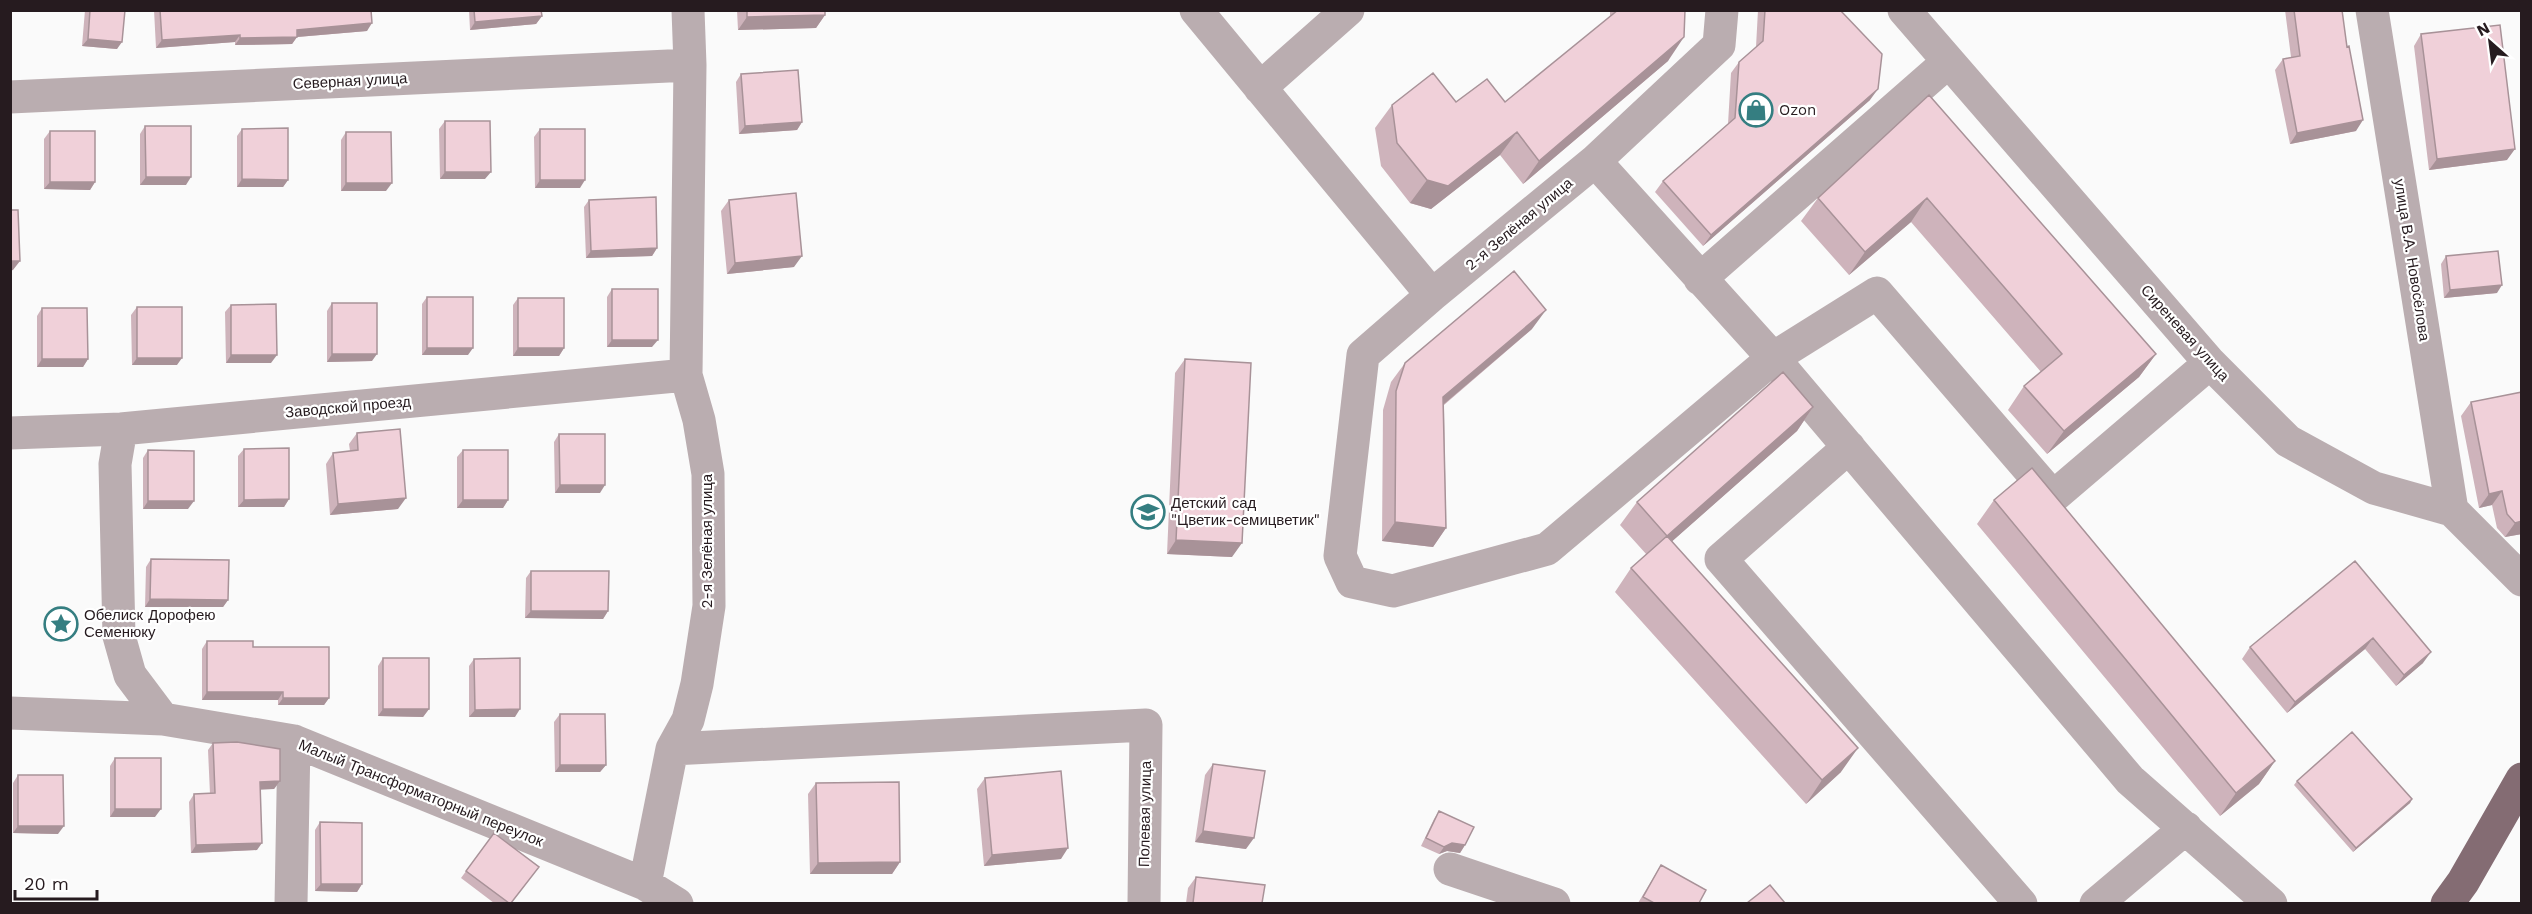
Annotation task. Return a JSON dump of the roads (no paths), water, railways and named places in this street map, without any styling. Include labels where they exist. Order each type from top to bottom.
[{"type":"main road","points":[[2447,903],[2463,882],[2522,780]]},
{"type":"street","name":"2-я Зелёная улица","points":[[645,885],[672,749],[688,720],[709,606],[708,474],[699,420],[686,375],[690,65],[688,10]]},
{"type":"street","points":[[1197,10],[1432,295]]},
{"type":"street","points":[[1260,87],[1348,10]]},
{"type":"street","name":"2-я Зелёная улица","points":[[1722,10],[1719,45],[1595,161],[1363,355],[1340,556],[1352,582],[1393,591],[1547,549],[1773,358]]},
{"type":"street","name":"Сиреневая улица","points":[[1904,10],[2210,363],[2288,441],[2373,488],[2452,510],[2522,580]]},
{"type":"street","name":"улица В.А. Новосёлова","points":[[2372,10],[2452,510]]},
{"type":"street","points":[[1700,279],[1948,62]]},
{"type":"street","name":"Северная улица","points":[[10,97],[690,65]]},
{"type":"street","points":[[1595,161],[1773,358],[2130,780],[2271,903]]},
{"type":"street","points":[[1773,358],[1877,293],[2053,497],[2210,363]]},
{"type":"street","name":"Заводской проезд","points":[[10,433],[121,429],[686,375]]},
{"type":"street","points":[[121,429],[115,464],[119,636],[130,675],[163,719]]},
{"type":"street","points":[[1849,447],[1721,559],[2021,903]]},
{"type":"street","name":"Малый Трансформаторный переулок","points":[[10,713],[163,719],[294,741],[645,885],[677,903]]},
{"type":"street","name":"Полевая улица","points":[[672,749],[1146,725],[1144,903]]},
{"type":"street","points":[[291,903],[294,741]]},
{"type":"street","points":[[2096,903],[2186,828]]},
{"type":"street","points":[[1450,868],[1554,903]]},
{"type":"place","name":"Ozon","points":[[1756,110]]},
{"type":"place","name":"Детский сад \"Цветик-семицветик\"","points":[[1148,512]]},
{"type":"place","name":"Обелиск Дорофею Семенюку","points":[[61,624]]}]
